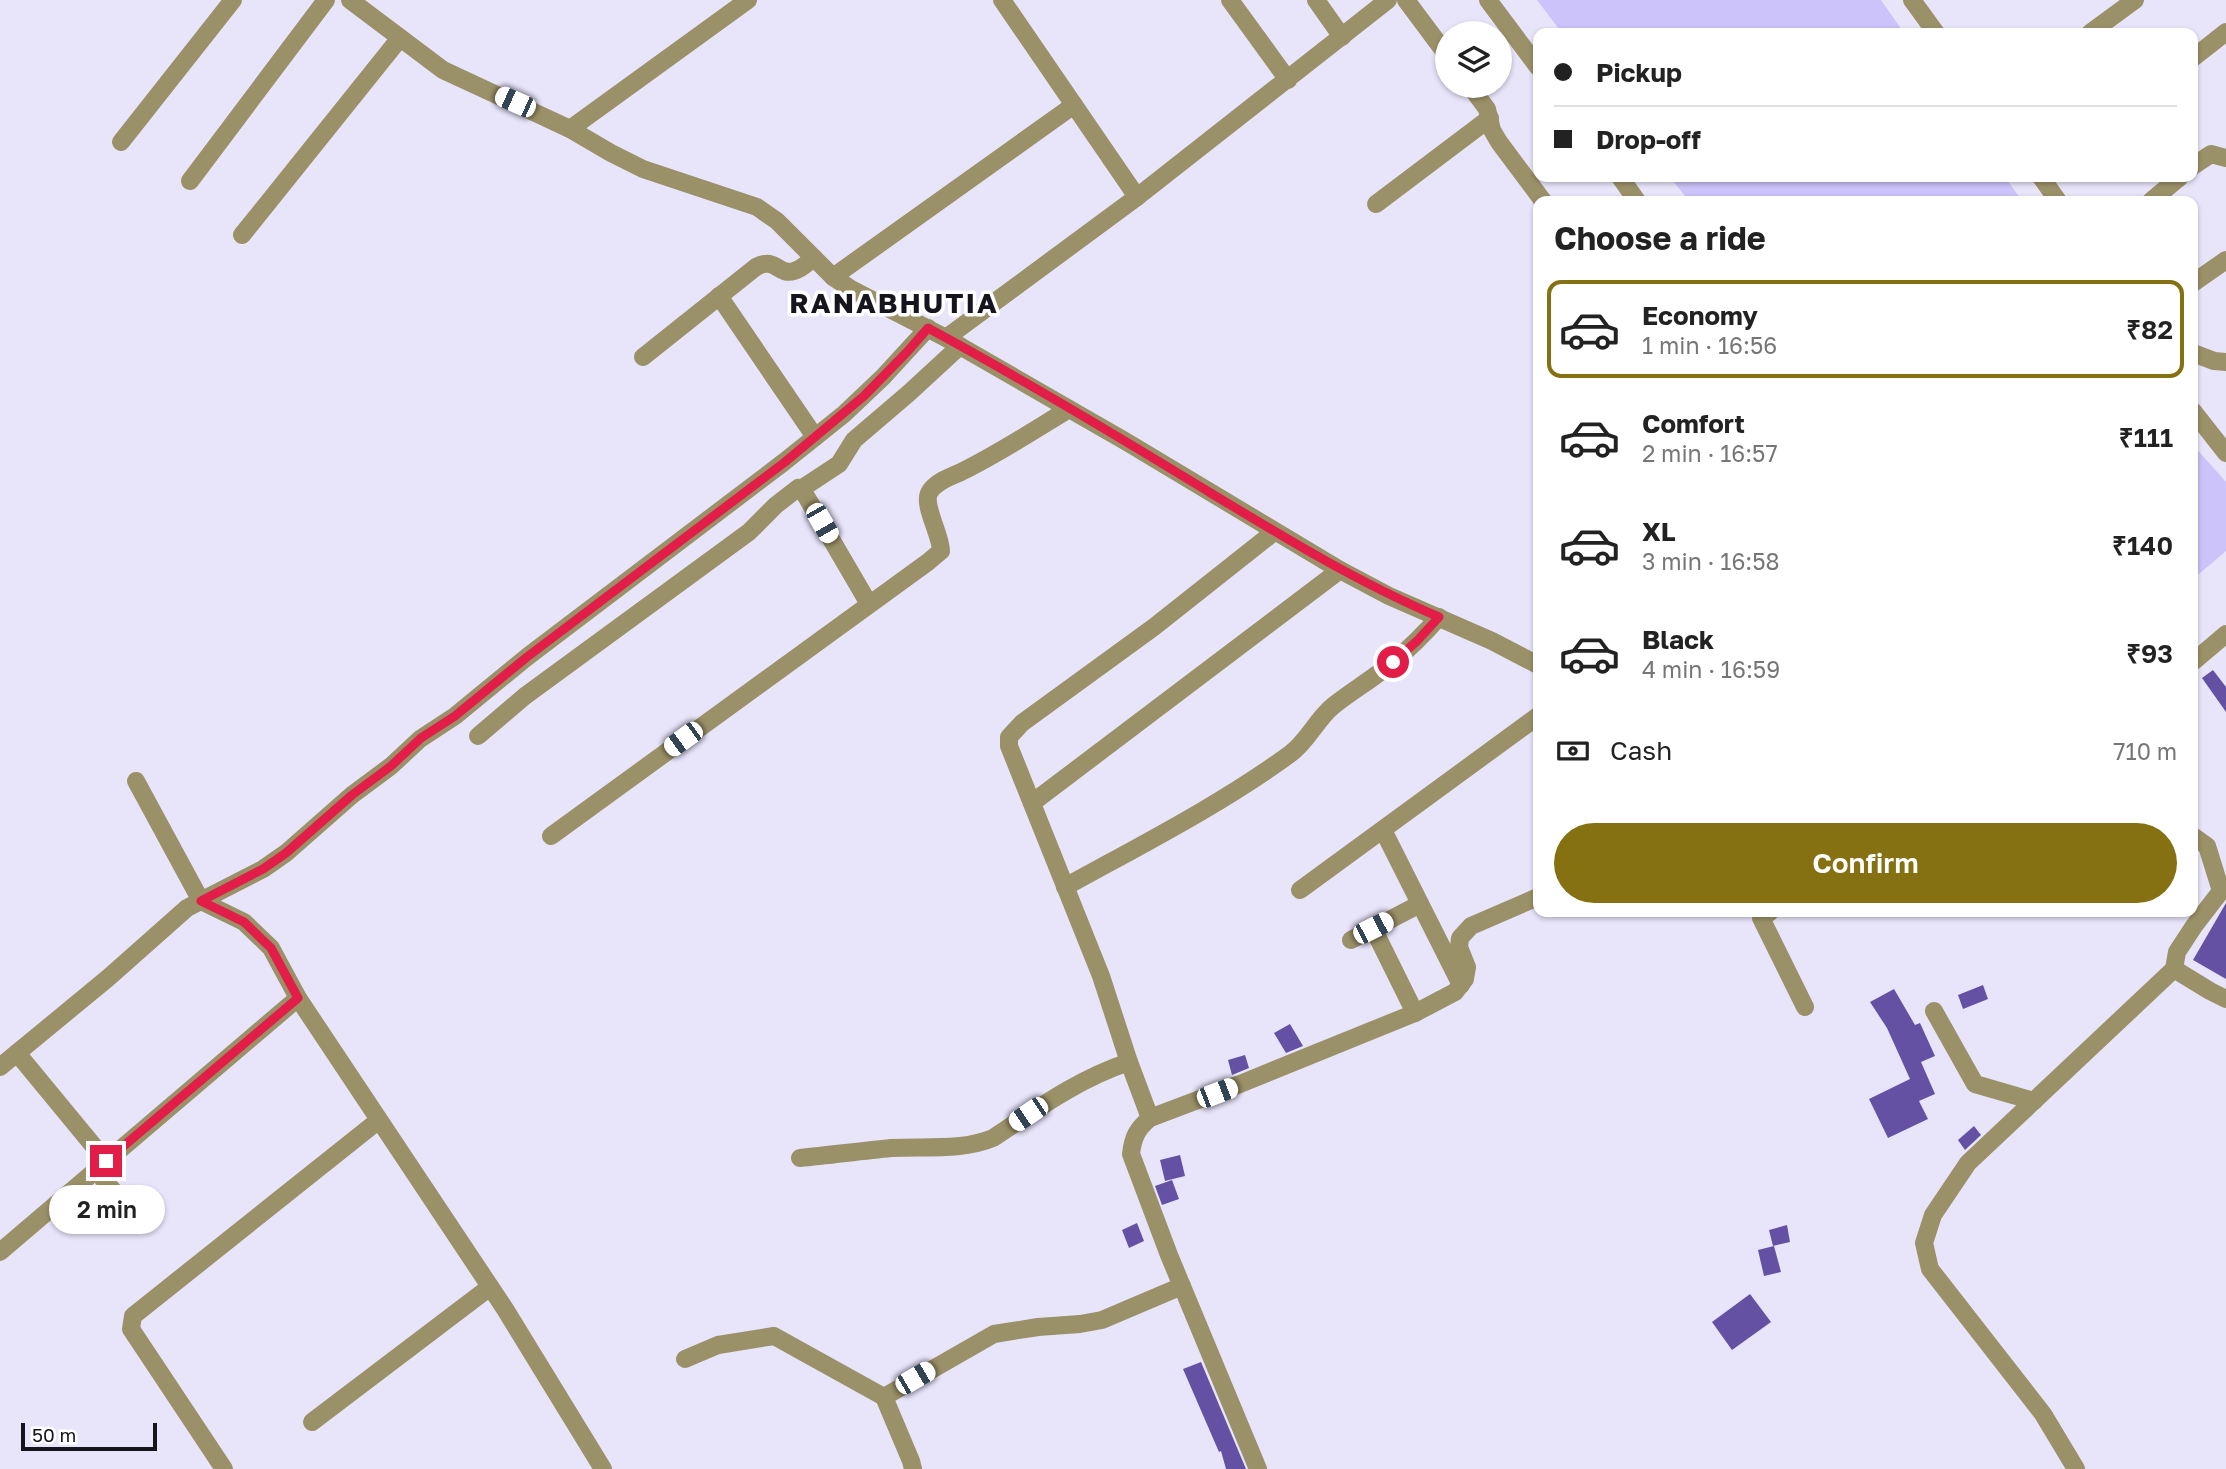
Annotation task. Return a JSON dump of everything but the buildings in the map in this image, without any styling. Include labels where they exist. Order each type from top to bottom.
[{"type":"street","points":[[121,142],[233,0]]},
{"type":"street","points":[[190,181],[326,0]]},
{"type":"street","points":[[350,0],[443,70],[570,129],[643,169],[757,207],[777,221],[833,277],[851,289],[953,342],[1340,570],[1389,596],[1492,641],[1533,663]]},
{"type":"street","points":[[570,129],[748,0]]},
{"type":"street","points":[[1002,0],[1136,197]]},
{"type":"street","points":[[1230,0],[1287,80]]},
{"type":"street","points":[[1316,0],[1342,37]]},
{"type":"street","points":[[478,736],[525,696],[749,533],[794,489],[801,488],[839,464],[854,440],[953,342],[1388,0]]},
{"type":"street","points":[[1406,0],[1435,39]]},
{"type":"street","points":[[1488,0],[1533,60]]},
{"type":"street","points":[[1912,0],[1932,28]]},
{"type":"street","points":[[2097,28],[2135,0]]},
{"type":"street","points":[[2198,54],[2226,32]]},
{"type":"street","points":[[242,235],[400,38]]},
{"type":"street","points":[[1479,98],[1499,142],[1539,196]]},
{"type":"street","points":[[833,277],[1074,105]]},
{"type":"street","points":[[1376,204],[1490,118]]},
{"type":"street","points":[[2198,163],[2211,154],[2226,158]]},
{"type":"street","points":[[2157,196],[2174,182]]},
{"type":"street","points":[[643,357],[764,262],[770,262],[786,272],[793,272],[814,258]]},
{"type":"street","points":[[2198,280],[2226,260]]},
{"type":"street","points":[[719,296],[816,437]]},
{"type":"street","points":[[0,1067],[108,978],[187,908],[263,869],[286,853],[421,738],[455,716],[527,657],[816,437],[883,377],[928,328]]},
{"type":"street","points":[[2198,355],[2226,362]]},
{"type":"street","points":[[551,836],[941,551],[941,541],[928,504],[929,493],[941,481],[982,462],[1069,409]]},
{"type":"street","points":[[2198,417],[2226,453]]},
{"type":"street","points":[[801,488],[869,604]]},
{"type":"street","points":[[1150,1118],[1101,975],[1031,803],[1009,746],[1009,737],[1013,731],[1154,627],[1274,532]]},
{"type":"street","points":[[1031,803],[1340,570]]},
{"type":"street","points":[[1065,887],[1156,838],[1293,752],[1331,707],[1393,662],[1439,617]]},
{"type":"street","points":[[2198,658],[2226,634]]},
{"type":"street","points":[[1300,890],[1533,720]]},
{"type":"street","points":[[136,781],[201,901],[244,922],[271,948],[298,998],[490,1287],[603,1469]]},
{"type":"street","points":[[1383,830],[1461,985]]},
{"type":"street","points":[[2076,1469],[2043,1414],[1930,1269],[1924,1243],[1933,1215],[1968,1163],[2174,969],[2177,952],[2224,888],[2207,846],[2198,840]]},
{"type":"street","points":[[1258,1469],[1168,1255],[1131,1154],[1132,1139],[1139,1127],[1150,1118],[1415,1013],[1455,992],[1461,985],[1467,967],[1459,947],[1460,938],[1471,926],[1533,899]]},
{"type":"street","points":[[1351,940],[1420,904]]},
{"type":"street","points":[[1762,917],[1805,1007]]},
{"type":"street","points":[[1373,928],[1415,1013]]},
{"type":"street","points":[[2174,969],[2226,999]]},
{"type":"street","points":[[0,1252],[298,998]]},
{"type":"street","points":[[1934,1011],[1975,1084],[2035,1101]]},
{"type":"street","points":[[16,1053],[101,1166],[116,1193]]},
{"type":"street","points":[[800,1158],[981,1142],[993,1138],[1069,1088],[1102,1071],[1129,1062]]},
{"type":"street","points":[[224,1469],[131,1329],[133,1316],[379,1120]]},
{"type":"street","points":[[884,1396],[994,1334],[1102,1320],[1182,1286]]},
{"type":"street","points":[[312,1422],[490,1287]]},
{"type":"street","points":[[685,1359],[718,1345],[774,1336],[884,1396],[913,1469]]},
{"type":"shaded area","points":[[1537,0],[1881,0],[1901,28],[1558,28]]},
{"type":"shaded area","points":[[1674,182],[2009,182],[2018,196],[1685,196]]},
{"type":"shaded area","points":[[2198,451],[2226,482],[2226,551],[2198,575]]},
{"type":"district","name":"RANABHUTIA","points":[[894,302]]},
{"type":"route","points":[[106,1161],[298,998],[271,948],[244,922],[201,901],[263,869],[286,853],[421,738],[455,716],[527,657],[785,462],[864,396],[928,328],[1125,441],[1340,570],[1389,596],[1439,617],[1393,662]]}]
